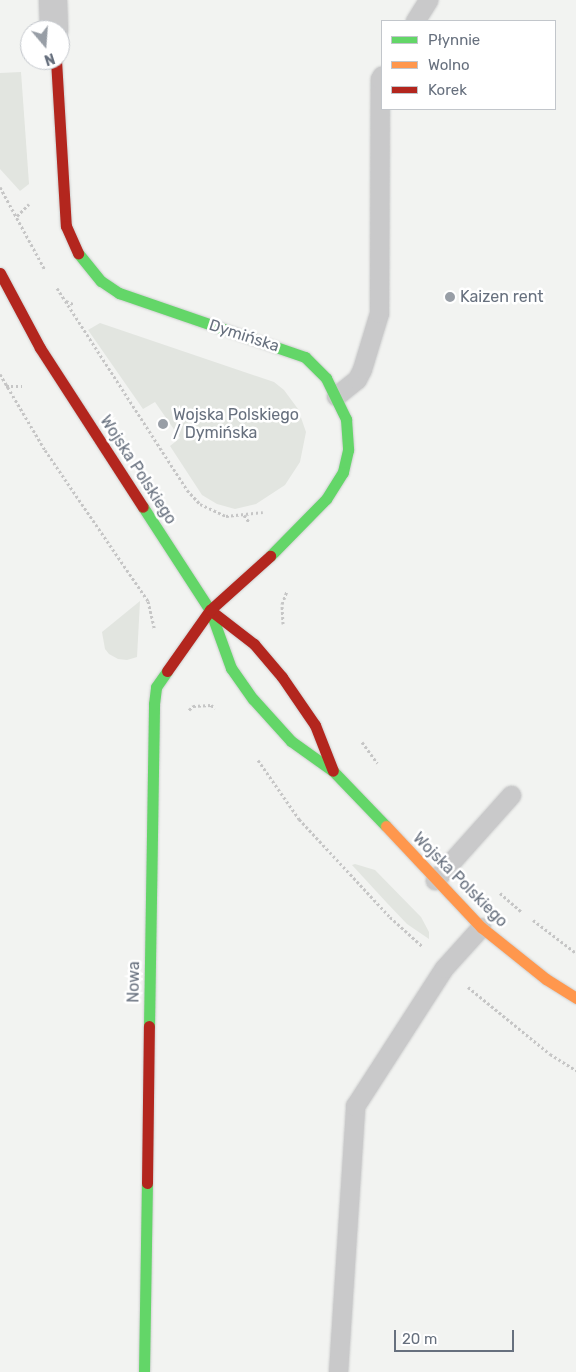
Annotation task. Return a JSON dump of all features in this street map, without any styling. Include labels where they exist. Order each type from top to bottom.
[{"type":"street","points":[[53,0],[54,20]]},
{"type":"street","name":"Dymińska","points":[[57,70],[66,226],[80,258],[101,281],[119,293],[146,304],[274,345],[305,357],[326,378],[346,419],[348,450],[343,472],[326,499],[271,556],[210,610]]},
{"type":"street","name":"Wojska Polskiego","points":[[0,273],[40,348],[210,610],[230,668],[253,699],[291,741],[333,771],[434,880],[481,927],[546,978],[576,998]]},
{"type":"street","name":"Wojska Polskiego","points":[[7,311],[40,348]]},
{"type":"street","name":"Wojska Polskiego","points":[[210,610],[254,644],[282,677],[315,725],[333,771]]},
{"type":"street","name":"Nowa","points":[[144,1372],[154,704],[156,687],[210,610]]},
{"type":"lane","points":[[416,20],[428,0]]},
{"type":"lane","points":[[336,396],[356,379],[362,369],[379,314],[381,77]]},
{"type":"lane","points":[[434,880],[511,795]]},
{"type":"lane","points":[[338,1372],[355,1106],[444,968],[481,927]]},
{"type":"path","points":[[0,187],[47,273]]},
{"type":"path","points":[[55,286],[187,490],[200,504],[226,516],[262,513],[270,508]]},
{"type":"path","points":[[66,301],[81,307]]},
{"type":"path","points":[[0,374],[45,450],[148,601],[154,627],[152,635]]},
{"type":"path","points":[[244,515],[249,522]]},
{"type":"path","points":[[284,633],[282,604],[288,589]]},
{"type":"path","points":[[193,706],[211,705],[217,709]]},
{"type":"path","points":[[358,738],[381,768]]},
{"type":"path","points":[[256,756],[299,819],[390,917],[444,968],[550,1054],[576,1070]]},
{"type":"path","points":[[459,854],[488,882],[576,953]]},
{"type":"shaded area","points":[[21,72],[29,184],[20,191],[0,169],[0,73]]},
{"type":"shaded area","points":[[100,323],[274,382],[284,390],[298,409],[306,432],[300,462],[285,485],[256,504],[235,509],[217,504],[202,495],[170,446],[180,438],[155,402],[143,409],[88,330]]},
{"type":"shaded area","points":[[140,601],[137,657],[127,660],[118,659],[109,654],[105,649],[102,632]]},
{"type":"shaded area","points":[[355,864],[375,870],[421,917],[429,932],[429,939],[407,924],[352,865]]},
{"type":"traffic: fast","points":[[78,253],[101,281],[119,293],[305,357],[326,378],[346,419],[348,450],[343,472],[326,499],[270,556]]},
{"type":"traffic: fast","points":[[143,507],[210,610],[231,668],[253,699],[291,741],[333,771],[386,826]]},
{"type":"traffic: fast","points":[[149,1026],[154,704],[156,687],[167,671]]},
{"type":"traffic: fast","points":[[144,1372],[147,1183]]},
{"type":"traffic: slow","points":[[386,826],[481,927],[546,979],[576,998]]},
{"type":"traffic: jam","points":[[57,70],[66,226],[78,253]]},
{"type":"traffic: jam","points":[[0,273],[40,348],[143,507]]},
{"type":"traffic: jam","points":[[167,671],[210,610],[270,556]]},
{"type":"traffic: jam","points":[[210,610],[254,644],[282,677],[315,725],[333,771]]},
{"type":"traffic: jam","points":[[147,1183],[149,1026]]},
{"type":"place","name":"Kaizen rent","points":[[450,297]]},
{"type":"place","name":"Wojska Polskiego / Dymińska","points":[[163,424]]}]
